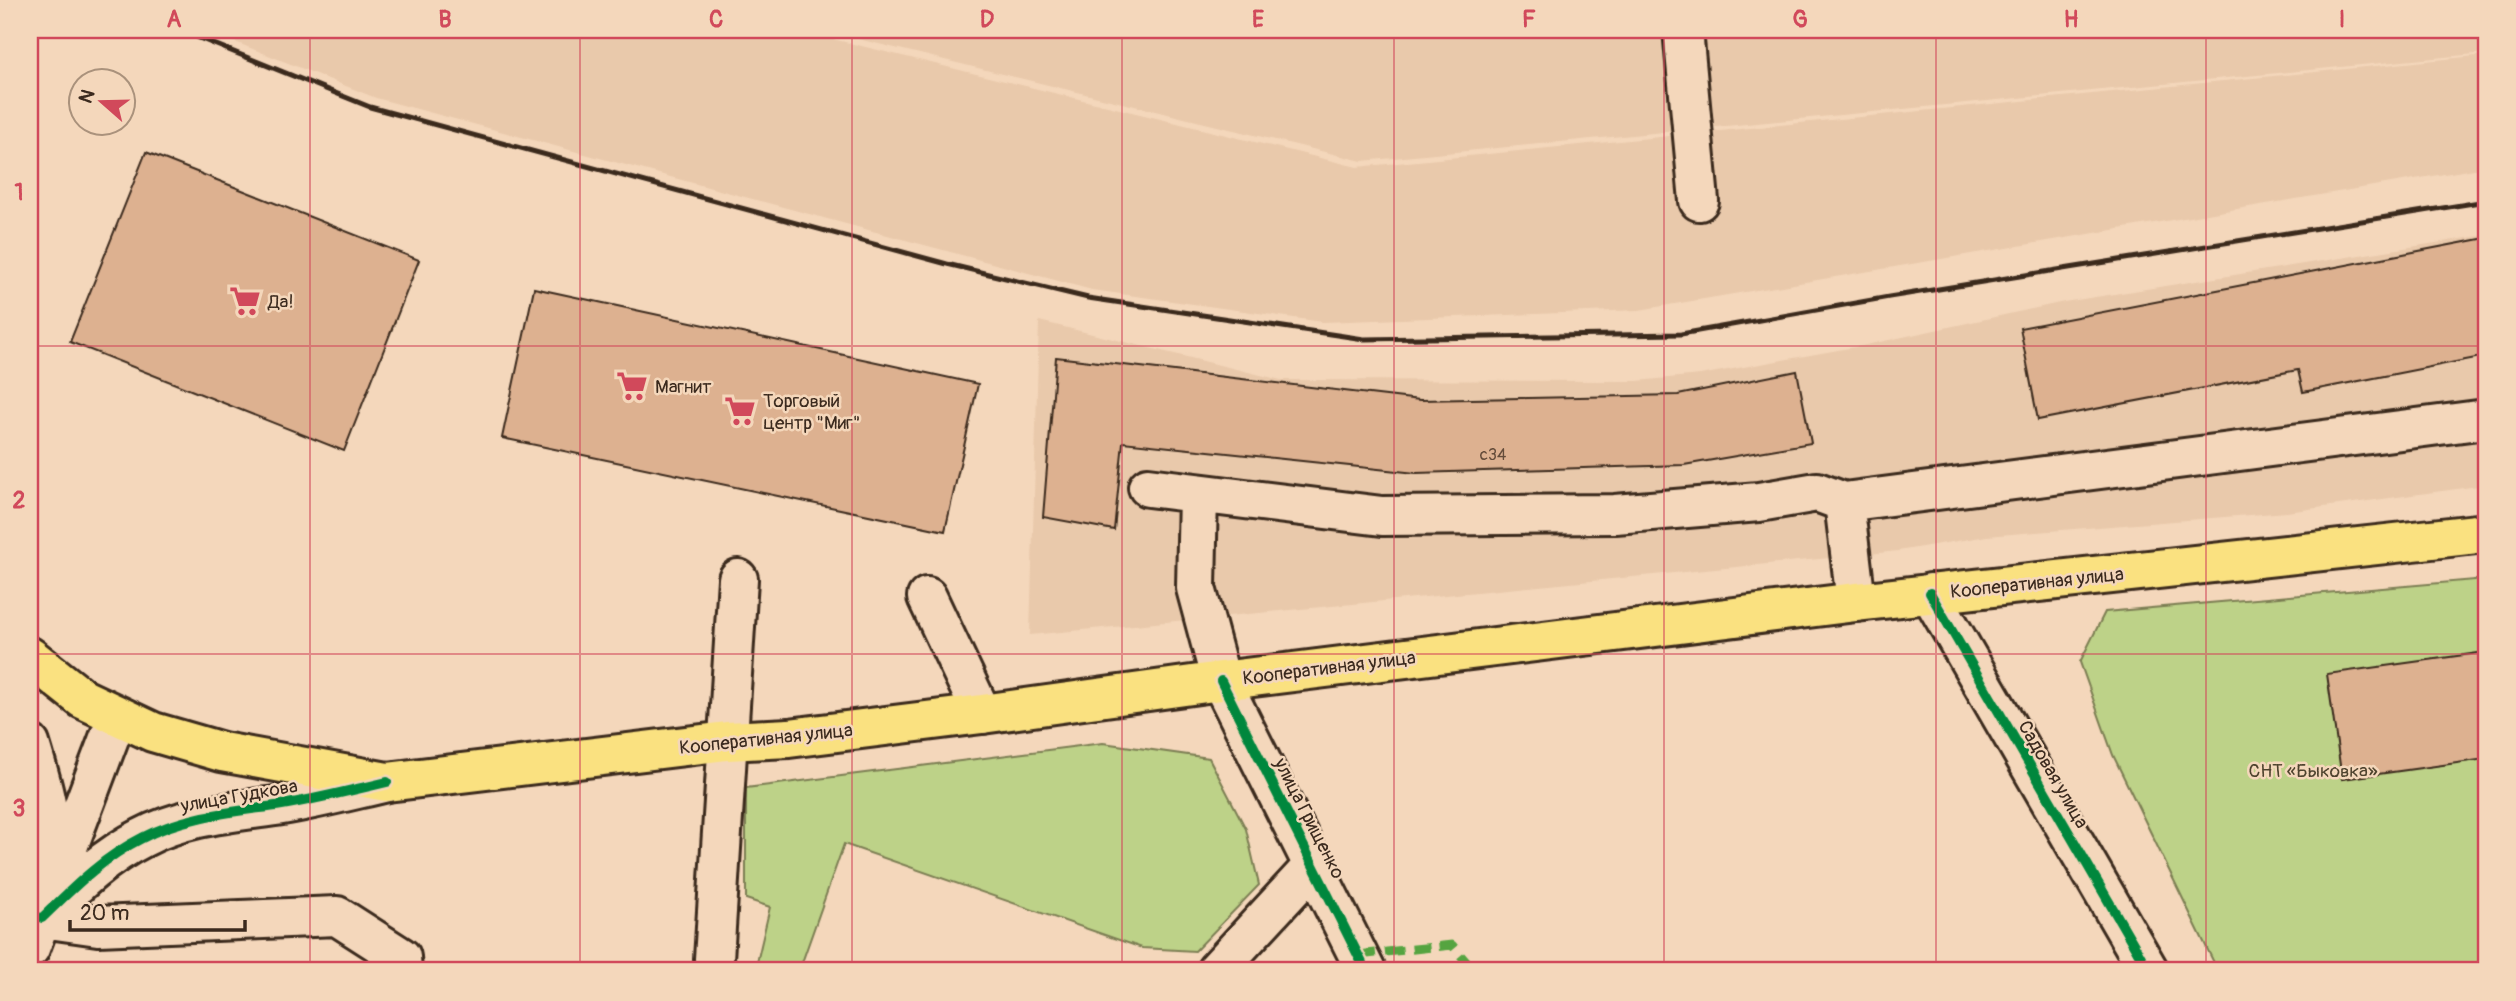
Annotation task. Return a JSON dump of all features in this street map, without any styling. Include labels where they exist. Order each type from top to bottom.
[{"type":"main road","name":"Кооперативная улица","points":[[30,657],[83,699],[153,732],[222,752],[387,782],[727,741],[789,738],[1930,593],[2486,533]]},
{"type":"street","points":[[1684,30],[1699,201]]},
{"type":"street","points":[[1148,487],[1382,516],[1615,514],[1759,502],[1817,492],[1844,502],[2486,419]]},
{"type":"street","name":"улица Грищенко","points":[[1198,494],[1196,587],[1221,681],[1366,971]]},
{"type":"street","points":[[1844,502],[1856,602]]},
{"type":"street","points":[[714,959],[738,579]]},
{"type":"street","name":"Садовая улица","points":[[1930,593],[2149,971]]},
{"type":"street","points":[[927,597],[982,714]]},
{"type":"street","points":[[36,933],[117,717]]},
{"type":"street","points":[[30,744],[50,817],[51,832],[36,933]]},
{"type":"street","name":"улица Гудкова","points":[[36,933],[90,871],[106,859],[159,830],[200,817],[308,800],[387,782]]},
{"type":"street","points":[[1216,971],[1314,865]]},
{"type":"street","points":[[36,933],[98,926],[337,916],[401,957],[402,971]]},
{"type":"shaded area","points":[[205,30],[796,30],[1357,167],[2486,55],[2486,167],[1639,310],[1323,322],[1092,290],[376,98]]},
{"type":"shaded area","points":[[821,30],[2486,30],[2486,53],[1362,161]]},
{"type":"shaded area","points":[[2486,235],[2486,485],[2287,512],[1987,536],[1898,551],[1840,557],[1030,635],[1039,321],[1281,380],[1637,381],[1700,375],[1866,345],[2064,302]]},
{"type":"green space","name":"СНТ «Быковка»","points":[[2486,579],[2486,971],[2218,971],[2113,755],[2080,662],[2105,612]]},
{"type":"green space","points":[[1103,743],[1209,758],[1246,829],[1259,885],[1195,951],[1142,948],[844,844],[799,971],[755,971],[770,907],[746,899],[746,788]]},
{"type":"building","name":"Да!","points":[[146,152],[419,260],[344,451],[70,342]]},
{"type":"building","points":[[2486,238],[2486,356],[2303,392],[2298,370],[2038,420],[2020,328]]},
{"type":"building","name":"Торговый центр \"Миг\"","points":[[534,288],[978,384],[945,531],[502,438]]},
{"type":"building","points":[[1056,357],[1420,400],[1678,395],[1797,371],[1811,443],[1684,465],[1416,473],[1123,442],[1114,530],[1043,517]]},
{"type":"building","points":[[2486,652],[2486,759],[2342,779],[2327,674]]},
{"type":"railway","points":[[184,30],[370,107],[947,264],[1088,298],[1364,339],[1681,334],[1889,297],[2486,201]]},
{"type":"marked path","points":[[1358,955],[1452,945],[1474,971]]},
{"type":"cycle path","points":[[1930,593],[2149,971]]},
{"type":"cycle path","points":[[1221,681],[1366,971]]},
{"type":"cycle path","points":[[42,918],[101,864],[127,846],[158,830],[193,819],[295,803],[387,782]]},
{"type":"place","name":"Да!","points":[[245,301]]},
{"type":"place","name":"Магнит","points":[[632,386]]},
{"type":"place","name":"Торговый центр \"Миг\"","points":[[740,411]]}]
